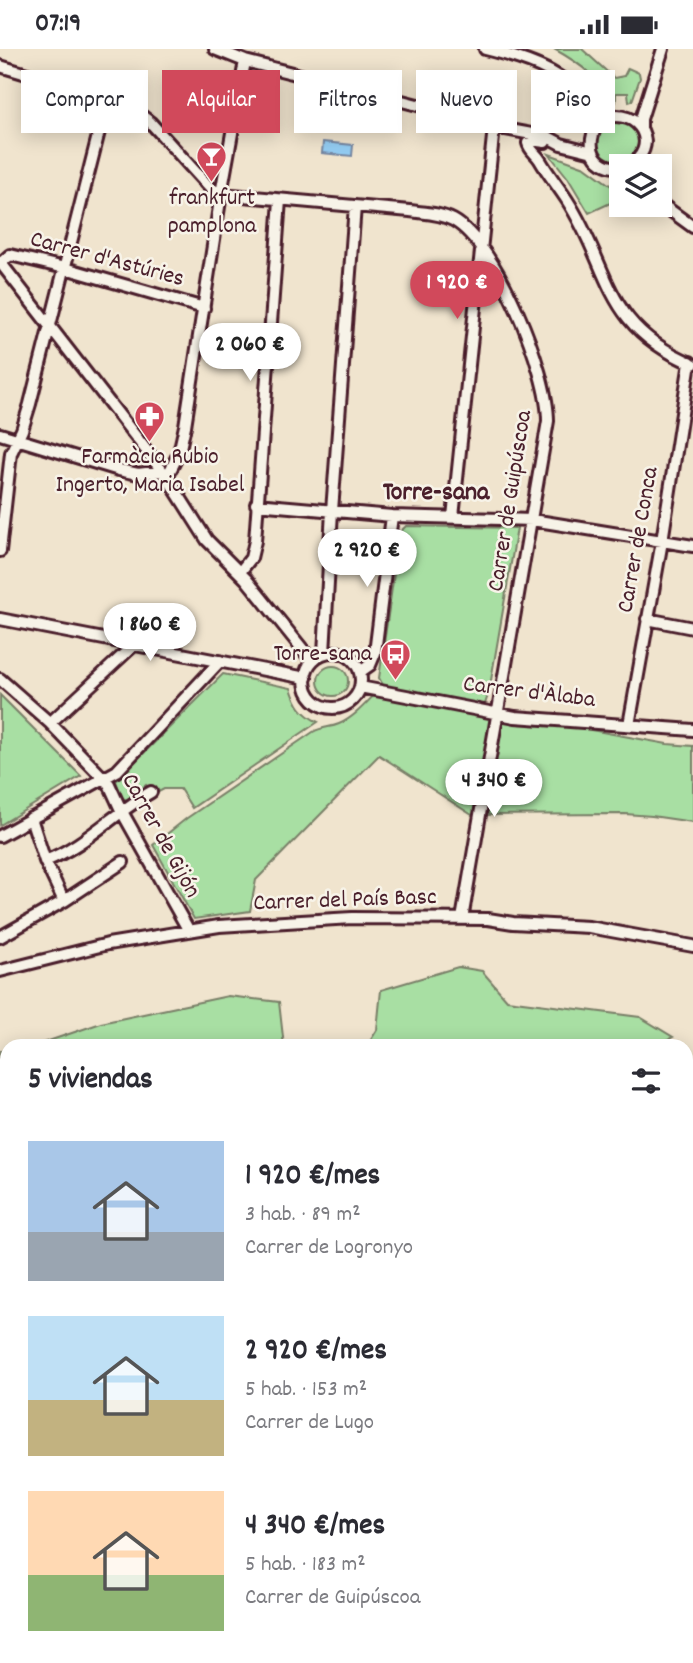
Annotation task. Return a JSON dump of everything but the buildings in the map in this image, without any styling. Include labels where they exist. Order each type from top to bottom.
[{"type":"street","points":[[215,49],[245,61],[416,105]]},
{"type":"street","points":[[485,49],[523,59],[549,70]]},
{"type":"street","points":[[642,154],[644,145],[641,119],[663,49]]},
{"type":"street","points":[[0,434],[129,472],[164,474],[176,461],[182,444],[245,61]]},
{"type":"street","points":[[0,66],[21,73]]},
{"type":"street","points":[[623,116],[648,95]]},
{"type":"street","points":[[615,115],[635,121],[641,128]]},
{"type":"street","points":[[148,121],[192,170],[209,187],[221,194]]},
{"type":"street","points":[[517,131],[548,137],[561,144]]},
{"type":"street","points":[[0,551],[11,453],[19,439],[50,327],[99,133]]},
{"type":"street","points":[[453,517],[493,133]]},
{"type":"street","points":[[592,133],[593,152],[600,162],[609,165]]},
{"type":"street","points":[[593,152],[537,140],[528,143],[577,218],[616,304],[643,334],[691,363]]},
{"type":"street","name":"Carrer de Guipúscoa","points":[[221,194],[355,206],[453,219],[480,247],[505,283],[548,404],[545,442],[532,520],[496,713],[462,919]]},
{"type":"street","points":[[240,572],[253,552],[280,200]]},
{"type":"street","points":[[324,653],[355,206]]},
{"type":"street","points":[[672,211],[693,226]]},
{"type":"street","name":"Carrer d'Astúries","points":[[1,263],[10,255],[204,308]]},
{"type":"street","points":[[1,263],[164,474],[200,531],[240,572],[313,661]]},
{"type":"street","name":"Carrer de Conca","points":[[629,725],[691,363]]},
{"type":"street","points":[[256,504],[392,516],[532,520],[693,546]]},
{"type":"street","points":[[360,672],[370,665],[375,653],[392,516]]},
{"type":"street","points":[[0,619],[306,678]]},
{"type":"street","points":[[647,619],[693,628]]},
{"type":"street","points":[[50,723],[135,644]]},
{"type":"street","points":[[324,653],[346,655],[357,665],[360,672],[360,687],[352,701],[342,706],[332,708],[321,705],[312,698],[307,689],[306,678],[313,661],[324,653]]},
{"type":"street","points":[[0,836],[123,765],[220,661]]},
{"type":"street","name":"Carrer de Gijón","points":[[0,679],[50,723],[104,778],[189,931]]},
{"type":"street","name":"Carrer d'Àlaba","points":[[360,687],[496,713],[693,730]]},
{"type":"street","points":[[45,861],[90,836],[121,810],[150,792]]},
{"type":"street","points":[[31,818],[45,861],[64,901]]},
{"type":"street","points":[[0,937],[64,901],[123,862]]},
{"type":"street","name":"Carrer del País Basc","points":[[0,971],[107,944],[219,926],[352,918],[462,919],[589,927],[693,946]]},
{"type":"green space","points":[[554,49],[582,49],[605,70],[586,70]]},
{"type":"green space","points":[[628,68],[639,73],[640,78],[632,101],[629,102],[628,93],[616,93],[616,102],[615,78],[624,76]]},
{"type":"green space","points":[[615,122],[626,123],[633,127],[639,142],[635,154],[609,154],[609,160],[599,150],[599,134],[615,133]]},
{"type":"green space","points":[[549,154],[585,167],[609,184],[609,204],[589,213],[568,178]]},
{"type":"green space","points":[[406,526],[517,528],[489,692],[483,710],[667,744],[693,746],[693,822],[625,814],[472,815],[379,755],[256,880],[250,911],[194,919],[153,845],[187,818],[313,732],[345,721],[379,690],[387,692],[379,678],[400,532]]},
{"type":"green space","points":[[333,666],[344,670],[348,681],[344,692],[333,696],[322,692],[318,681],[322,670]]},
{"type":"green space","points":[[223,674],[291,688],[300,708],[318,722],[192,808],[180,789],[164,789],[153,795],[146,785],[127,800],[122,798],[116,781]]},
{"type":"green space","points":[[0,695],[81,776],[0,825]]},
{"type":"green space","points":[[458,967],[482,971],[507,1000],[640,1017],[673,1037],[371,1039],[377,1030],[381,990]]},
{"type":"green space","points":[[228,996],[279,1002],[283,1039],[54,1039],[101,1023]]},
{"type":"water","points":[[323,142],[353,145],[352,156],[322,153]]},
{"type":"place","name":"frankfurt pamplona","points":[[212,184]]},
{"type":"place","name":"Farmàcia Rubio Ingerto, Maria Isabel","points":[[150,443]]},
{"type":"place","name":"Torre-sana","points":[[395,682]]},
{"type":"district","name":"Torre-sana","points":[[436,493]]}]
